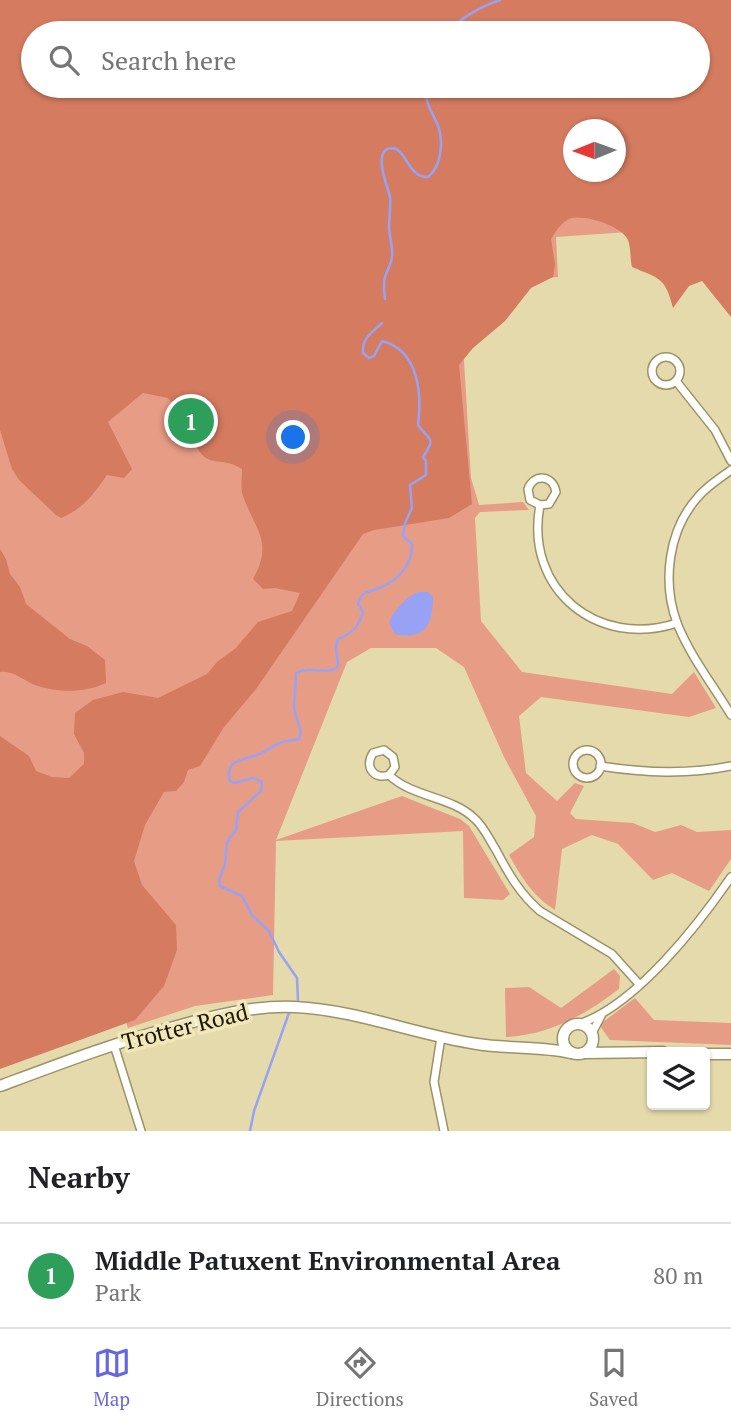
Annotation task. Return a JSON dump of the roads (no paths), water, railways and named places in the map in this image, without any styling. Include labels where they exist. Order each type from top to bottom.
[{"type":"street","points":[[676,381],[715,430],[731,461]]},
{"type":"street","points":[[731,470],[696,499],[680,524],[671,554],[669,584],[677,623],[731,715]]},
{"type":"street","points":[[541,477],[550,480],[556,492],[549,504],[540,505],[530,500],[528,489],[533,480],[541,477]]},
{"type":"street","points":[[540,505],[538,540],[545,568],[561,594],[573,606],[601,623],[617,628],[648,630],[677,623]]},
{"type":"street","points":[[600,766],[669,773],[701,772],[731,766]]},
{"type":"street","points":[[389,775],[404,787],[470,814],[483,828],[514,882],[530,902],[540,911],[612,954],[639,984]]},
{"type":"street","points":[[540,1048],[551,1043],[570,1025],[579,1024],[603,1012],[639,984],[683,941],[730,881]]},
{"type":"street","name":"Trotter Road","points":[[0,1086],[114,1045],[212,1016],[278,1007],[340,1013],[478,1045],[576,1053],[647,1052]]},
{"type":"street","points":[[564,1032],[564,1046],[576,1053],[590,1047],[596,1021],[603,1012]]},
{"type":"street","points":[[579,1024],[587,1027],[599,1044],[612,1051]]},
{"type":"street","points":[[441,1037],[435,1082],[444,1131]]},
{"type":"street","points":[[114,1045],[141,1131]]},
{"type":"street","points":[[710,1054],[731,1054]]},
{"type":"water","points":[[419,592],[428,592],[433,597],[429,622],[414,635],[395,634],[389,623],[391,619],[406,600]]},
{"type":"waterway","points":[[459,21],[500,0]]},
{"type":"waterway","points":[[385,299],[384,280],[392,253],[389,229],[390,197],[382,169],[383,155],[386,150],[397,149],[416,173],[428,177],[433,172],[439,160],[441,137],[427,98]]},
{"type":"waterway","points":[[298,1000],[297,978],[279,952],[269,931],[252,915],[242,896],[220,886],[227,842],[236,830],[238,812],[261,791],[262,782],[253,778],[234,783],[230,781],[229,774],[236,762],[260,754],[282,742],[299,739],[301,732],[294,709],[296,673],[307,670],[328,671],[338,667],[338,639],[347,635],[359,622],[363,612],[358,604],[361,597],[392,581],[403,571],[410,559],[412,544],[403,536],[412,508],[410,485],[426,475],[426,461],[423,457],[430,445],[430,439],[418,425],[418,388],[411,364],[404,354],[382,341],[374,356],[369,358],[363,353],[366,339],[382,323]]},
{"type":"waterway","points":[[250,1131],[254,1111],[289,1013]]},
{"type":"place","name":"Middle Patuxent Environmental Area","points":[[191,421]]}]
